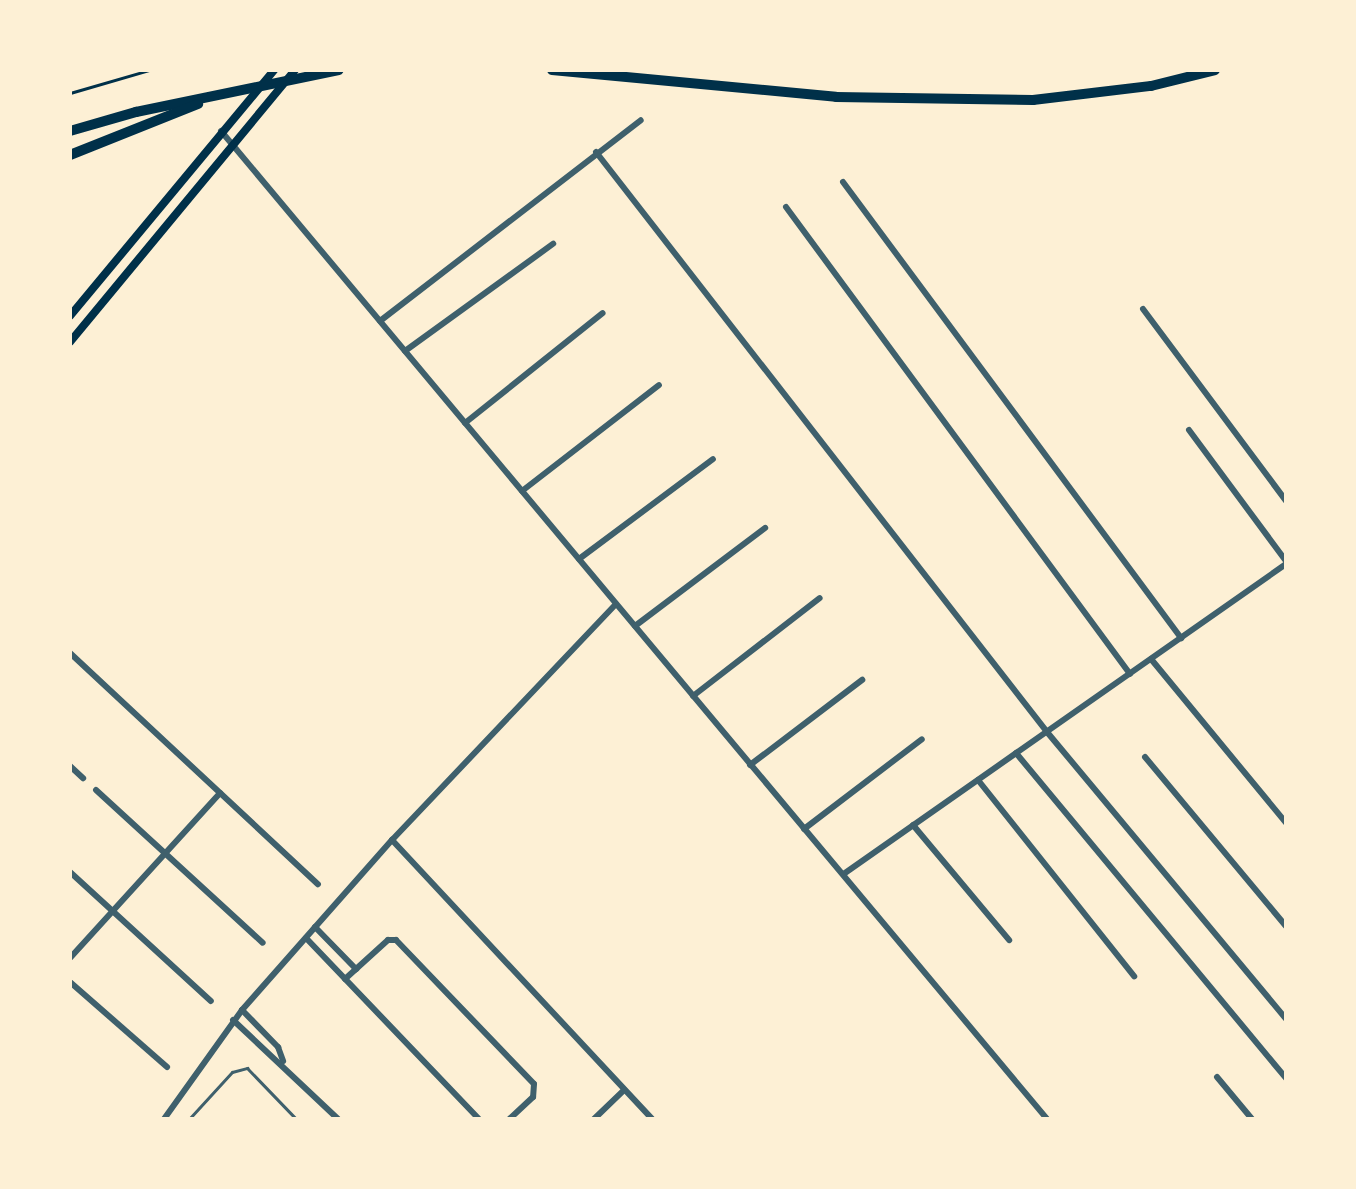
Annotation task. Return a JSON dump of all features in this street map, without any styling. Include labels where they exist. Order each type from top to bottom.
[{"type":"highway","points":[[70,131],[339,70]]},
{"type":"highway","points":[[552,70],[836,97],[970,100],[1088,95],[1215,70]]},
{"type":"highway","points":[[70,155],[214,97]]},
{"type":"main road","points":[[70,316],[274,70]]},
{"type":"main road","points":[[70,342],[231,143],[295,70]]},
{"type":"street","points":[[380,321],[641,120]]},
{"type":"street","points":[[221,131],[750,765],[845,873],[1047,1119]]},
{"type":"street","points":[[596,152],[1047,732],[1286,1019]]},
{"type":"street","points":[[843,182],[1181,638]]},
{"type":"street","points":[[786,207],[1130,674]]},
{"type":"street","points":[[405,351],[553,244]]},
{"type":"street","points":[[1143,309],[1286,501]]},
{"type":"street","points":[[465,423],[603,313]]},
{"type":"street","points":[[522,491],[659,385]]},
{"type":"street","points":[[845,873],[1286,562],[1189,430]]},
{"type":"street","points":[[579,559],[713,459]]},
{"type":"street","points":[[635,626],[765,528]]},
{"type":"street","points":[[693,696],[820,598]]},
{"type":"street","points":[[164,1119],[233,1020],[392,840],[616,604]]},
{"type":"street","points":[[70,653],[318,884]]},
{"type":"street","points":[[1151,659],[1286,823]]},
{"type":"street","points":[[750,765],[862,680]]},
{"type":"street","points":[[804,829],[922,739]]},
{"type":"street","points":[[1016,753],[1146,914],[1286,1078]]},
{"type":"street","points":[[1145,757],[1286,926]]},
{"type":"street","points":[[70,766],[83,778]]},
{"type":"street","points":[[978,780],[1134,976]]},
{"type":"street","points":[[96,790],[263,943]]},
{"type":"street","points":[[70,958],[220,793]]},
{"type":"street","points":[[913,825],[1009,940]]},
{"type":"street","points":[[392,840],[652,1119]]},
{"type":"street","points":[[70,872],[211,1001]]},
{"type":"street","points":[[315,927],[356,969]]},
{"type":"street","points":[[306,938],[479,1119]]},
{"type":"street","points":[[345,979],[388,940],[396,940],[535,1090],[509,1119]]},
{"type":"street","points":[[70,982],[167,1067]]},
{"type":"street","points":[[242,1010],[278,1047],[283,1061]]},
{"type":"street","points":[[233,1020],[283,1061],[338,1119]]},
{"type":"street","points":[[1217,1077],[1252,1119]]},
{"type":"street","points":[[594,1119],[624,1090]]},
{"type":"street","points":[[323,1119],[331,1111]]},
{"type":"lane","points":[[189,1119],[232,1072],[247,1068],[296,1119]]},
{"type":"path","points":[[70,93],[149,70]]}]
